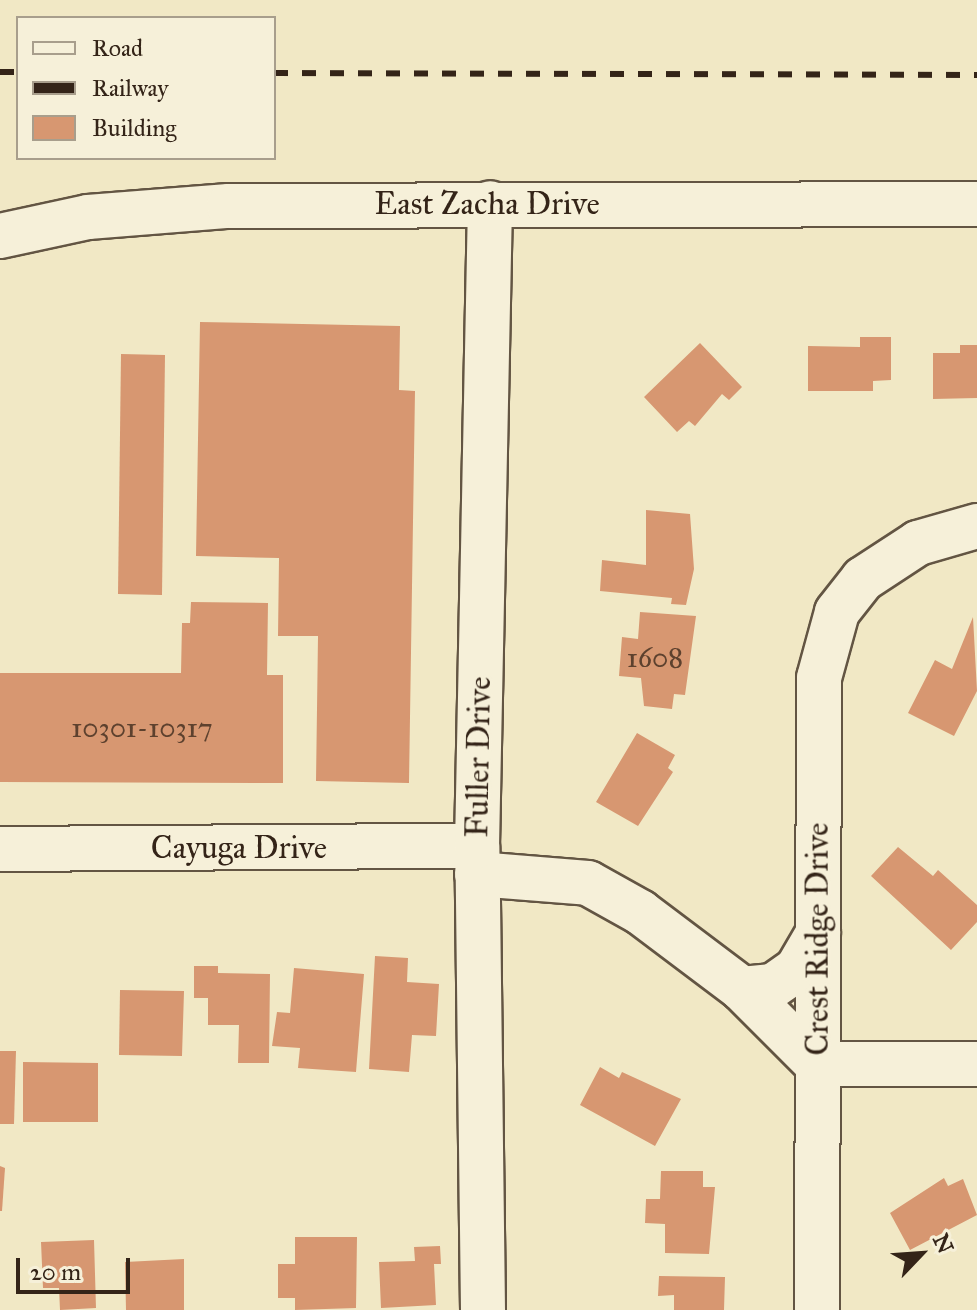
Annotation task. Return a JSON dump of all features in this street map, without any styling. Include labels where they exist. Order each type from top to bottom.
[{"type":"street","name":"Fuller Drive","points":[[483,1310],[477,860],[490,203]]},
{"type":"street","name":"East Zacha Drive","points":[[0,236],[88,217],[229,206],[977,204]]},
{"type":"street","name":"Crest Ridge Drive","points":[[817,1310],[819,678],[837,612],[863,579],[918,543],[977,526]]},
{"type":"street","name":"Cayuga Drive","points":[[0,849],[477,860],[588,883],[640,912],[742,989],[817,1064]]},
{"type":"street","points":[[742,989],[773,986],[797,969],[818,933]]},
{"type":"street","points":[[817,1064],[977,1064]]},
{"type":"building","points":[[200,322],[400,326],[399,390],[415,391],[409,783],[316,781],[318,636],[278,636],[279,558],[196,556]]},
{"type":"building","points":[[860,337],[891,337],[891,380],[873,381],[873,391],[808,391],[808,346],[860,347]]},
{"type":"building","points":[[700,343],[742,387],[729,400],[722,394],[695,426],[689,421],[677,432],[644,397]]},
{"type":"building","points":[[960,345],[977,345],[977,398],[933,399],[933,353],[960,353]]},
{"type":"building","points":[[121,354],[165,355],[162,595],[118,594]]},
{"type":"building","points":[[646,510],[690,514],[694,569],[686,605],[671,604],[672,598],[600,591],[602,560],[646,565]]},
{"type":"building","points":[[191,602],[268,603],[267,675],[283,675],[283,783],[0,782],[0,673],[181,673],[182,623],[190,623]]},
{"type":"building","points":[[640,612],[696,616],[685,695],[674,694],[672,709],[644,706],[641,678],[619,676],[622,637],[638,639]]},
{"type":"building","points":[[973,617],[977,691],[954,736],[908,713],[935,660],[952,669]]},
{"type":"building","points":[[637,733],[675,755],[668,768],[673,772],[638,826],[596,802]]},
{"type":"building","points":[[898,847],[933,876],[938,870],[977,905],[977,922],[951,950],[871,876]]},
{"type":"building","points":[[375,956],[408,958],[407,982],[439,984],[436,1036],[412,1035],[409,1072],[369,1069]]},
{"type":"building","points":[[194,966],[218,966],[218,973],[270,974],[269,1063],[238,1063],[239,1025],[208,1025],[208,998],[194,998]]},
{"type":"building","points":[[294,968],[364,974],[356,1072],[298,1068],[300,1048],[272,1046],[277,1012],[290,1013]]},
{"type":"building","points":[[120,990],[184,991],[182,1056],[119,1055]]},
{"type":"building","points":[[0,1051],[16,1051],[14,1124],[0,1124]]},
{"type":"building","points":[[23,1062],[98,1063],[98,1122],[23,1122]]},
{"type":"building","points":[[600,1067],[619,1078],[622,1072],[681,1099],[655,1146],[580,1105]]},
{"type":"building","points":[[0,1166],[5,1168],[2,1211],[0,1211]]},
{"type":"building","points":[[661,1171],[703,1171],[703,1187],[715,1187],[709,1254],[665,1253],[665,1224],[645,1223],[646,1199],[660,1199]]},
{"type":"building","points":[[944,1178],[948,1186],[963,1179],[977,1215],[910,1250],[890,1213]]},
{"type":"building","points":[[295,1237],[357,1237],[356,1308],[295,1310],[295,1298],[278,1298],[278,1264],[295,1264]]},
{"type":"building","points":[[94,1240],[96,1308],[60,1310],[59,1288],[43,1288],[41,1242]]},
{"type":"building","points":[[440,1246],[441,1264],[434,1264],[436,1305],[381,1308],[379,1262],[415,1261],[414,1247]]},
{"type":"building","points":[[184,1259],[184,1310],[126,1310],[125,1262]]},
{"type":"building","points":[[659,1276],[725,1277],[724,1310],[674,1310],[674,1295],[658,1296]]},
{"type":"railway","points":[[0,72],[16,72]]},
{"type":"railway","points":[[276,73],[977,75]]}]
